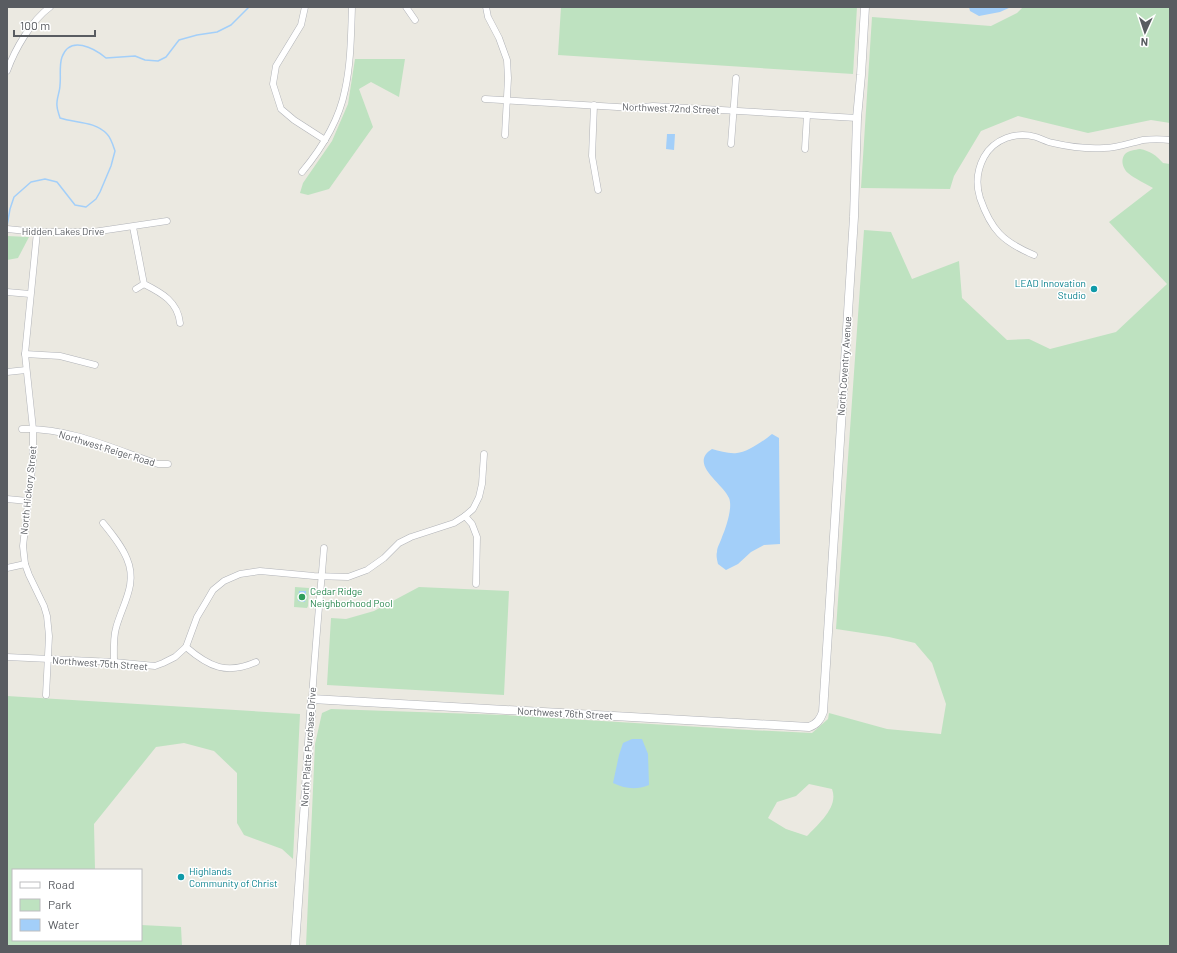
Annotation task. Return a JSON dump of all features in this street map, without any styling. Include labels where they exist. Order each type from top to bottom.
[{"type":"street","points":[[7,71],[33,24],[41,14],[50,7]]},
{"type":"street","points":[[305,7],[300,25],[276,66],[273,84],[282,109],[294,120],[325,140]]},
{"type":"street","points":[[302,172],[315,156],[325,140],[336,117],[345,91],[349,59],[352,7]]},
{"type":"street","points":[[406,7],[415,20]]},
{"type":"street","points":[[486,7],[488,17],[499,38],[507,60],[508,78],[505,135]]},
{"type":"street","name":"North Coventry Avenue","points":[[817,723],[823,712],[828,641],[854,217],[857,118],[865,7]]},
{"type":"street","points":[[731,144],[736,78]]},
{"type":"street","name":"Northwest 72nd Street","points":[[485,99],[634,108],[653,106],[857,118]]},
{"type":"street","points":[[594,105],[592,156],[598,190]]},
{"type":"street","points":[[805,148],[807,115]]},
{"type":"street","points":[[1034,255],[1019,249],[1006,241],[996,230],[985,211],[977,189],[978,178],[980,164],[987,152],[993,146],[1005,138],[1021,135],[1035,136],[1053,143],[1092,148],[1106,148],[1143,140],[1170,140]]},
{"type":"street","name":"Hidden Lakes Drive","points":[[10,230],[37,232],[93,232],[167,221]]},
{"type":"street","points":[[133,226],[144,284],[170,299],[178,310],[180,323]]},
{"type":"street","name":"North Hickory Street","points":[[37,232],[25,354],[33,429],[33,461],[23,546],[25,564],[44,606],[49,628],[46,695]]},
{"type":"street","points":[[136,289],[144,284]]},
{"type":"street","points":[[7,292],[30,294]]},
{"type":"street","points":[[25,354],[60,356],[95,365]]},
{"type":"street","points":[[7,372],[26,370]]},
{"type":"street","name":"Northwest Reiger Road","points":[[22,429],[54,431],[77,436],[158,464],[168,464]]},
{"type":"street","points":[[256,662],[236,668],[222,668],[210,664],[196,656],[186,647],[196,617],[213,590],[224,581],[240,574],[260,570],[348,577],[367,570],[384,558],[399,543],[411,537],[454,523],[466,516],[479,497],[482,484],[484,454]]},
{"type":"street","points":[[7,499],[28,502]]},
{"type":"street","points":[[466,516],[472,524],[477,537],[476,584]]},
{"type":"street","points":[[103,523],[127,558],[131,571],[130,588],[116,628],[114,662]]},
{"type":"street","name":"North Platte Purchase Drive","points":[[295,946],[316,634],[324,548]]},
{"type":"street","points":[[7,568],[25,564]]},
{"type":"street","name":"Northwest 75th Street","points":[[7,657],[114,662],[155,666],[175,657],[186,647]]},
{"type":"street","name":"Northwest 76th Street","points":[[312,699],[809,727],[817,723]]},
{"type":"green space","points":[[561,7],[857,7],[853,74],[558,55]]},
{"type":"green space","points":[[1023,7],[1170,7],[1170,123],[1151,120],[1088,133],[1018,116],[981,131],[954,176],[950,189],[861,188],[872,17],[991,26],[1017,13]]},
{"type":"green space","points":[[355,59],[405,59],[399,97],[371,82],[359,89],[373,127],[329,189],[308,195],[300,193],[303,183],[332,141],[348,104]]},
{"type":"green space","points":[[1140,149],[1150,152],[1163,163],[1170,164],[1170,946],[306,946],[315,744],[322,713],[331,709],[505,715],[812,733],[828,719],[829,713],[887,729],[941,734],[946,704],[932,663],[915,643],[889,637],[836,629],[864,230],[891,232],[912,279],[959,261],[962,298],[1007,340],[1029,339],[1050,349],[1116,332],[1167,284],[1109,222],[1153,188],[1126,171],[1122,162],[1125,154],[1130,151]],"holes":[[[809,784],[832,789],[833,802],[830,809],[822,821],[807,836],[786,829],[768,818],[777,802],[796,796]]]},
{"type":"green space","points":[[7,236],[29,237],[18,258],[7,260]]},
{"type":"green space","name":"Cedar Ridge Neighborhood Pool","points":[[295,587],[309,588],[307,608],[294,607]]},
{"type":"green space","points":[[419,587],[509,591],[504,695],[327,685],[331,618],[346,619],[374,611]]},
{"type":"green space","points":[[7,696],[300,714],[293,859],[282,849],[244,835],[237,823],[237,773],[214,751],[184,743],[156,747],[94,824],[95,869],[12,869],[12,941],[142,941],[142,925],[181,927],[182,946],[7,946]]},
{"type":"water","points":[[969,7],[1011,7],[1000,12],[979,16],[970,11]]},
{"type":"water","points":[[667,134],[675,134],[674,150],[666,149]]},
{"type":"water","points":[[772,434],[779,438],[780,544],[764,545],[751,552],[738,564],[726,570],[718,564],[717,555],[728,518],[730,502],[726,492],[709,474],[705,467],[704,461],[706,455],[712,449],[731,453],[745,451],[765,440]]},
{"type":"water","points":[[299,591],[306,591],[305,602],[298,601]]},
{"type":"water","points":[[632,739],[642,739],[648,754],[649,785],[640,788],[627,788],[613,783],[623,743]]},
{"type":"waterway","points":[[7,226],[14,197],[31,182],[45,179],[57,182],[75,205],[86,207],[96,199],[111,166],[115,151],[107,134],[97,127],[60,118],[57,109],[57,101],[60,88],[61,60],[66,50],[71,46],[76,45],[89,47],[106,58],[135,56],[145,60],[158,61],[166,57],[179,40],[217,32],[231,25],[249,7]]},
{"type":"place","name":"LEAD Innovation Studio","points":[[1094,289]]},
{"type":"place","name":"Cedar Ridge Neighborhood Pool","points":[[302,597]]},
{"type":"place","name":"Highlands Community of Christ","points":[[181,877]]}]
